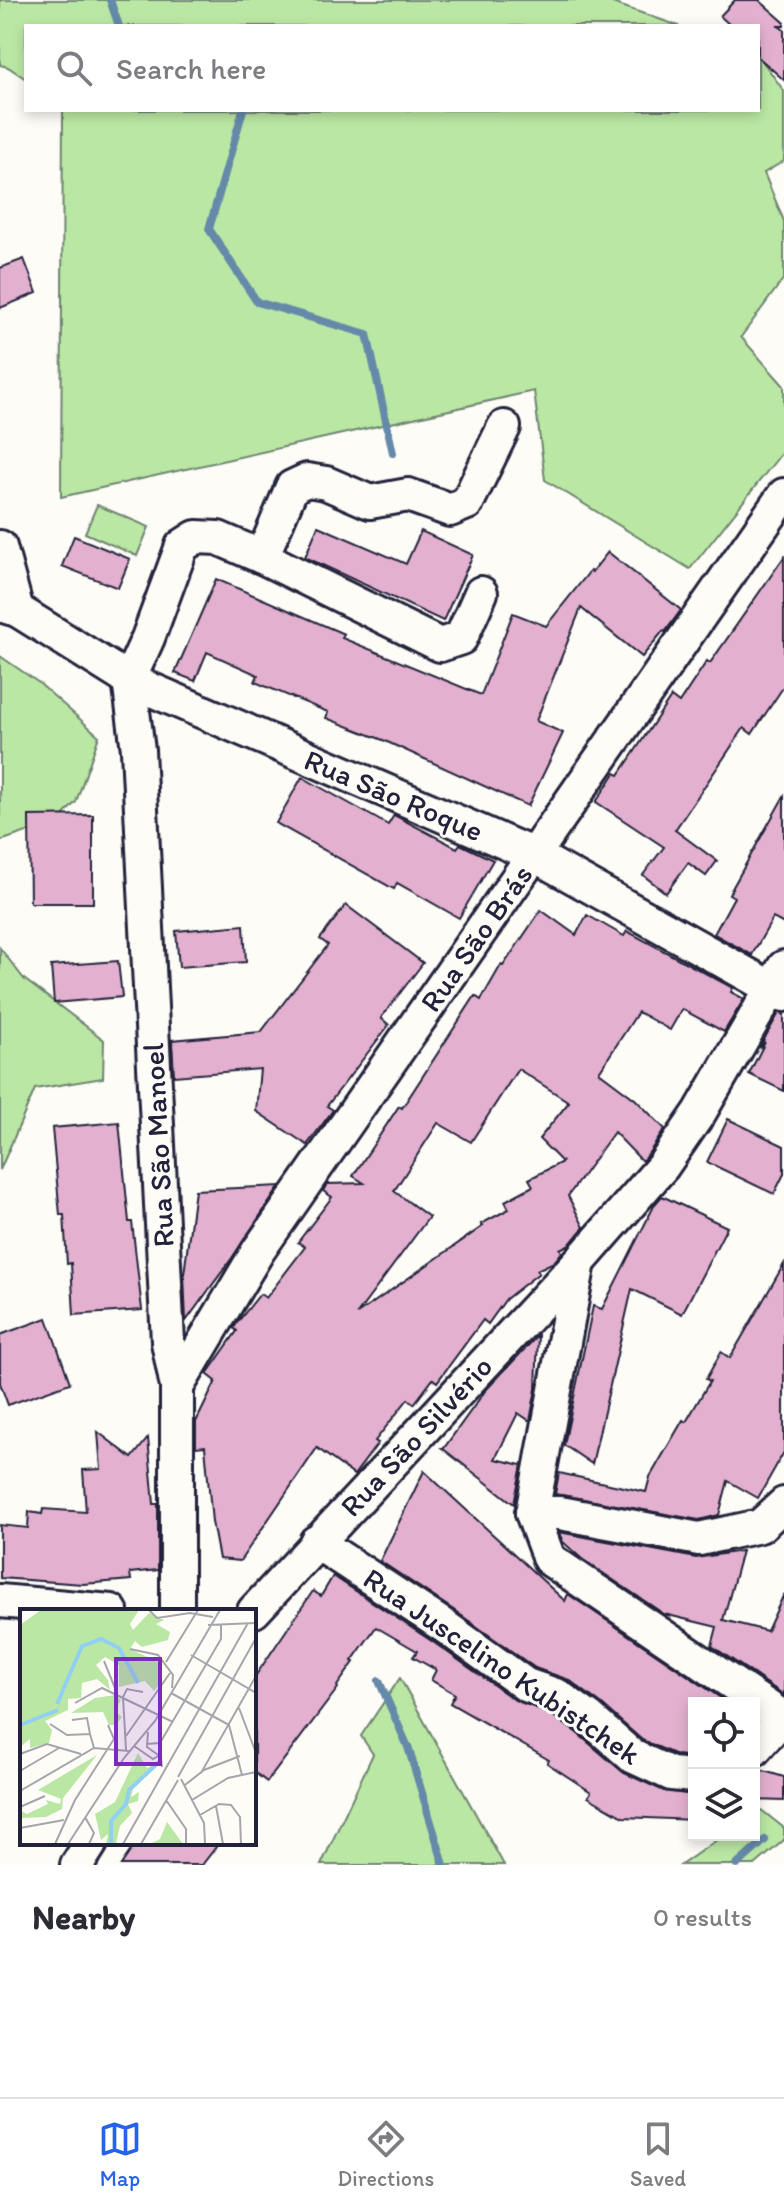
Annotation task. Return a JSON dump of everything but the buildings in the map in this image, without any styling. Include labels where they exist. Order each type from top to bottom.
[{"type":"street","points":[[262,557],[292,487],[307,480],[326,483],[370,502],[408,495],[450,510],[467,503],[504,427]]},
{"type":"street","name":"Rua São Brás","points":[[177,1387],[258,1251],[784,495]]},
{"type":"street","points":[[129,680],[182,546],[196,537],[218,538],[262,557],[440,645],[461,638],[481,593]]},
{"type":"street","points":[[0,547],[9,608]]},
{"type":"street","name":"Rua São Roque","points":[[9,608],[129,680],[534,855],[780,983]]},
{"type":"street","name":"Rua São Manoel","points":[[129,680],[138,750],[168,1342],[177,1387],[177,1609]]},
{"type":"street","name":"Rua São Silvério","points":[[256,1609],[579,1262],[663,1166],[700,1112],[726,1063],[780,983]]},
{"type":"street","points":[[579,1262],[532,1513],[549,1559],[784,1718],[760,1744]]},
{"type":"street","points":[[532,1513],[560,1513],[699,1539],[760,1526],[784,1504]]},
{"type":"street","name":"Rua Juscelino Kubistchek","points":[[316,1542],[444,1626],[526,1685],[558,1696],[589,1718],[632,1756],[671,1774],[688,1775]]},
{"type":"street","points":[[0,1601],[89,1609]]},
{"type":"street","points":[[77,1865],[90,1845]]},
{"type":"green space","points":[[0,0],[604,0],[673,24],[24,24],[24,78],[0,65]]},
{"type":"green space","points":[[760,58],[784,91],[784,161],[764,173],[784,221],[784,278],[741,337],[784,386],[784,450],[690,569],[545,480],[534,391],[61,497],[63,112],[760,112]]},
{"type":"green space","points":[[97,505],[149,527],[137,556],[85,533]]},
{"type":"green space","points":[[0,656],[39,683],[99,736],[76,802],[57,822],[0,841]]},
{"type":"green space","points":[[0,948],[24,979],[104,1040],[103,1078],[35,1089],[0,1170]]},
{"type":"green space","points":[[400,1678],[504,1865],[321,1865],[373,1754],[361,1736]]},
{"type":"green space","points":[[760,1809],[784,1828],[784,1840],[755,1865],[681,1865],[715,1841],[760,1841]]},
{"type":"waterway","points":[[110,0],[118,24]]},
{"type":"waterway","points":[[242,112],[209,229],[257,302],[367,334],[393,453]]},
{"type":"waterway","points":[[379,1681],[408,1747],[444,1865]]},
{"type":"waterway","points":[[737,1865],[765,1840]]}]
